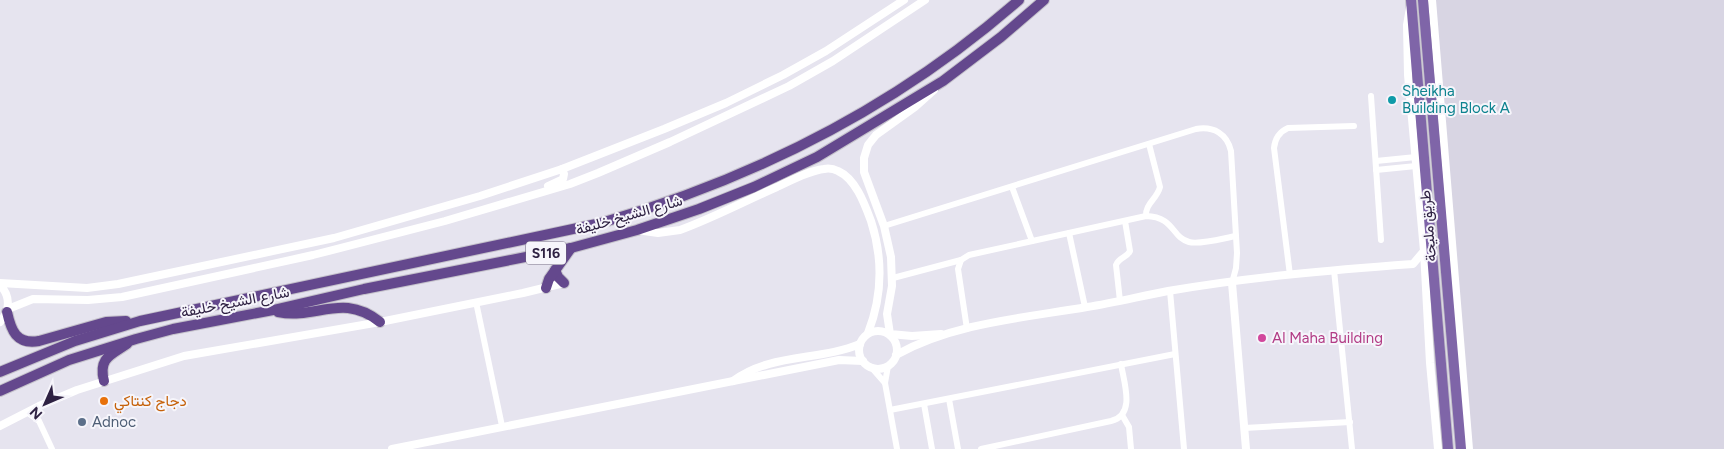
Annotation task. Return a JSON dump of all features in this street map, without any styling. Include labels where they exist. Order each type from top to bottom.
[{"type":"highway","name":"شارع الشيخ خليفة","points":[[0,372],[75,341],[140,321],[602,223],[694,193],[775,159],[862,112],[937,64],[990,25],[1019,0]]},
{"type":"highway","name":"شارع الشيخ خليفة","points":[[0,391],[69,360],[173,329],[571,248],[637,230],[699,210],[777,177],[817,157],[943,81],[1001,37],[1044,0]]},
{"type":"highway","points":[[546,288],[548,281],[571,248]]},
{"type":"highway","points":[[555,270],[558,277],[564,283]]},
{"type":"highway","points":[[273,310],[289,314],[348,307],[364,312],[380,322]]},
{"type":"highway","points":[[7,310],[10,326],[16,335],[24,341],[34,342],[106,322],[140,321]]},
{"type":"highway","points":[[104,380],[101,370],[106,359],[136,339]]},
{"type":"main road","name":"طريق مليحة","points":[[1423,0],[1461,449]]},
{"type":"main road","name":"طريق مليحة","points":[[1411,2],[1448,449]]},
{"type":"main road","points":[[1444,244],[1451,234]]},
{"type":"main road","points":[[1430,363],[1441,374]]},
{"type":"street","points":[[0,284],[87,288],[107,286],[334,238],[480,196],[562,169],[726,103],[826,51],[904,0]]},
{"type":"street","points":[[7,310],[33,299],[88,300],[116,298],[313,256],[445,221],[598,173],[732,114],[790,86],[841,56],[924,0]]},
{"type":"street","points":[[1432,0],[1469,449]]},
{"type":"street","points":[[1411,2],[1407,35],[1408,75],[1424,251],[1430,363],[1438,449]]},
{"type":"street","points":[[896,355],[897,346],[890,334],[888,314],[893,278],[889,246],[884,226],[864,172],[866,152],[876,135],[920,103],[943,81]]},
{"type":"street","points":[[1371,96],[1381,240]]},
{"type":"street","points":[[1290,275],[1274,148],[1276,138],[1279,133],[1288,128],[1354,126]]},
{"type":"street","points":[[884,226],[1202,128],[1214,130],[1224,136],[1231,152],[1237,261],[1232,283],[1246,449]]},
{"type":"street","points":[[1146,216],[1147,207],[1158,193],[1160,187],[1149,144]]},
{"type":"street","points":[[1376,161],[1416,157]]},
{"type":"street","points":[[1376,170],[1416,166]]},
{"type":"street","points":[[526,197],[539,189],[561,180],[564,176],[562,169]]},
{"type":"street","points":[[637,230],[658,233],[680,230],[801,176],[825,169],[839,171],[850,180],[863,203],[878,251],[880,276],[878,300],[868,333],[860,344],[860,353],[863,361],[885,383]]},
{"type":"street","points":[[1012,187],[1032,241]]},
{"type":"street","points":[[893,278],[961,260],[969,255],[1146,216],[1163,220],[1183,239],[1191,243],[1236,236]]},
{"type":"street","points":[[1120,301],[1116,264],[1130,251],[1125,221]]},
{"type":"street","points":[[1069,233],[1086,308]]},
{"type":"street","points":[[313,256],[310,253],[311,249],[334,238]]},
{"type":"street","points":[[868,333],[877,330],[890,334],[912,336],[952,333],[1031,316],[1086,308],[1170,291],[1334,270],[1413,264],[1424,251]]},
{"type":"street","points":[[961,260],[958,274],[967,330]]},
{"type":"street","points":[[1413,264],[1425,275]]},
{"type":"street","points":[[1334,270],[1352,449]]},
{"type":"street","points":[[0,426],[27,412],[104,380],[199,352],[380,322],[564,283]]},
{"type":"street","points":[[0,284],[7,294],[7,310],[0,322]]},
{"type":"street","points":[[1170,291],[1184,449]]},
{"type":"street","points":[[476,302],[502,426]]},
{"type":"street","points":[[897,449],[885,383],[888,366],[896,355],[913,346],[952,333]]},
{"type":"street","points":[[729,384],[751,370],[771,363],[807,355],[838,351],[860,344]]},
{"type":"street","points":[[890,410],[1175,354]]},
{"type":"street","points":[[392,449],[698,388],[729,384],[840,360],[863,361]]},
{"type":"street","points":[[980,449],[1111,422],[1122,415],[1127,403],[1121,364]]},
{"type":"street","points":[[870,367],[880,368],[888,366]]},
{"type":"street","points":[[948,399],[958,449]]},
{"type":"street","points":[[924,404],[932,449]]},
{"type":"street","points":[[27,412],[39,421],[52,449]]},
{"type":"street","points":[[1122,415],[1129,427],[1131,449]]},
{"type":"street","points":[[1244,428],[1350,422]]},
{"type":"shaded area","points":[[1430,0],[1724,0],[1724,449],[1465,449]]},
{"type":"place","name":"Sheikha Building Block A","points":[[1392,100]]},
{"type":"place","name":"Al Maha Building","points":[[1262,338]]},
{"type":"place","name":"دجاج كنتاكي","points":[[104,401]]},
{"type":"place","name":"Adnoc","points":[[82,422]]}]
